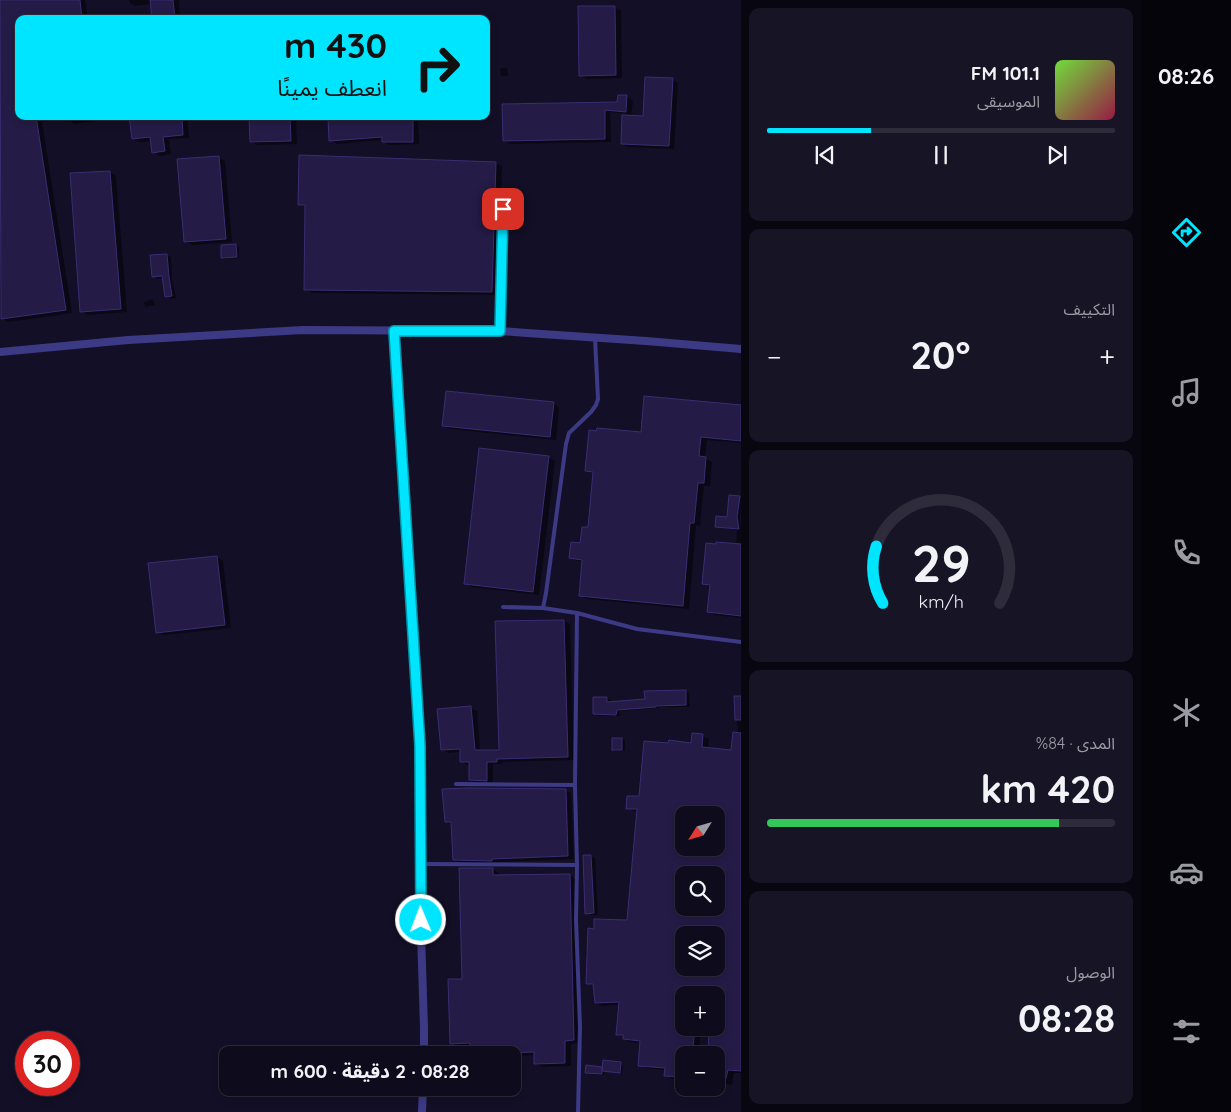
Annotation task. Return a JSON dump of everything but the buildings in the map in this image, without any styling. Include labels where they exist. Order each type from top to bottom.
[{"type":"street","points":[[0,352],[128,340],[294,331],[500,331],[646,340],[741,349]]},
{"type":"street","points":[[394,331],[420,746],[420,902],[424,1046]]},
{"type":"street","points":[[422,1112],[423,1096]]},
{"type":"lane","points":[[500,331],[503,209]]},
{"type":"lane","points":[[543,608],[566,444],[569,433],[591,412],[598,398],[595,338]]},
{"type":"lane","points":[[503,607],[543,608],[577,613],[637,629],[741,642]]},
{"type":"lane","points":[[577,613],[575,785],[576,920],[580,1027],[578,1112]]},
{"type":"lane","points":[[456,784],[575,785]]},
{"type":"lane","points":[[421,864],[577,865]]},
{"type":"route","points":[[421,920],[420,746],[394,331],[500,331],[503,209]]}]
